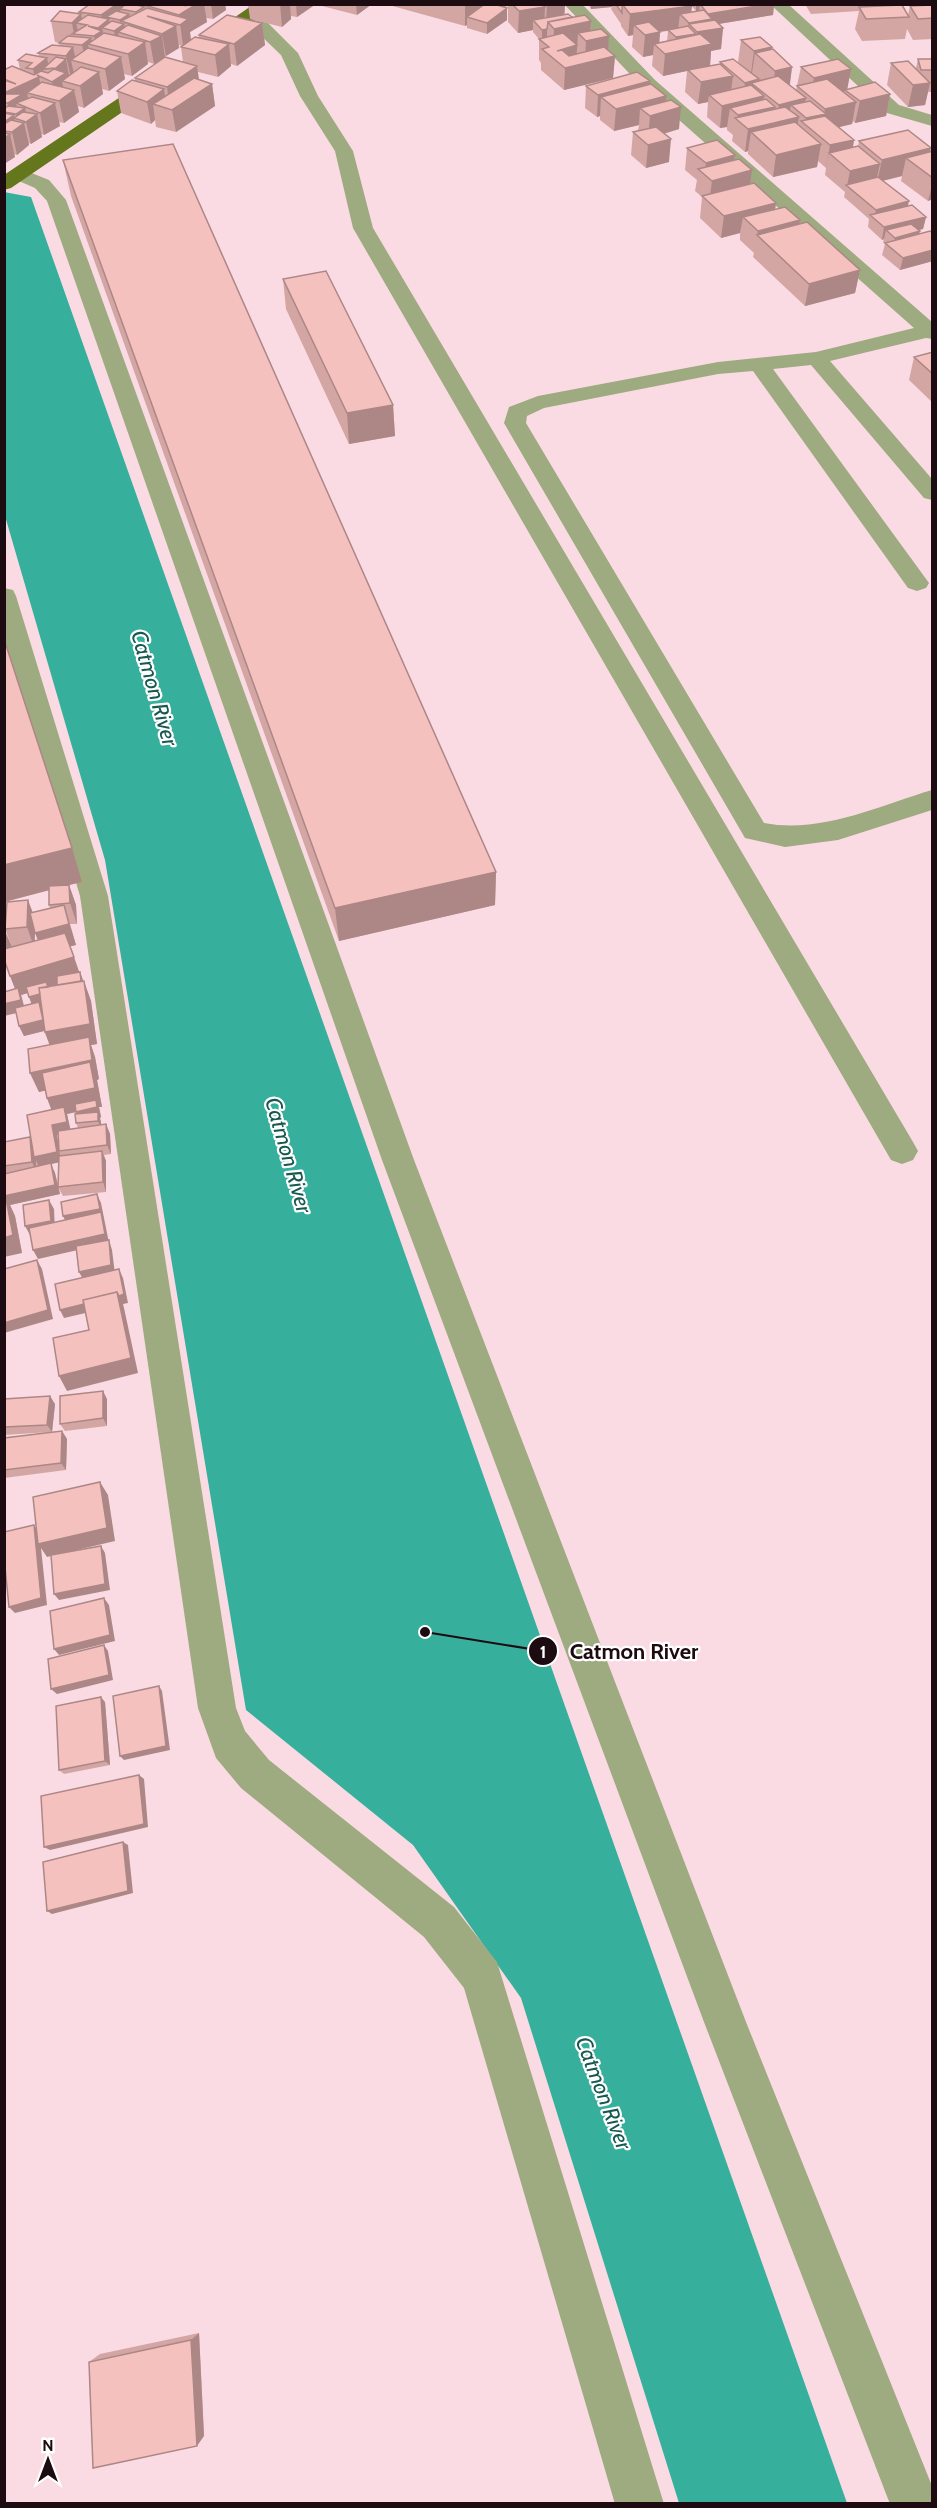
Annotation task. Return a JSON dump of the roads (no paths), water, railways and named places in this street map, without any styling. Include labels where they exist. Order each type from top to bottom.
[{"type":"main road","points":[[192,56],[266,4]]},
{"type":"main road","points":[[12,179],[173,69]]},
{"type":"street","points":[[572,4],[649,84],[932,331]]},
{"type":"street","points":[[778,4],[893,109],[915,118],[933,121]]},
{"type":"street","points":[[241,22],[262,27],[289,53],[309,96],[344,151],[363,228],[902,1151]]},
{"type":"street","points":[[12,179],[42,184],[56,200],[124,382],[398,1160],[725,2022],[915,2504]]},
{"type":"street","points":[[932,331],[816,358],[759,366],[718,368],[538,403],[517,412],[515,423],[755,831],[785,837],[838,830],[933,800]]},
{"type":"street","points":[[816,358],[933,493]]},
{"type":"street","points":[[759,366],[917,583]]},
{"type":"street","points":[[4,596],[94,896],[217,1708],[230,1744],[255,1774],[439,1923],[482,1977],[640,2504]]},
{"type":"water","points":[[4,192],[31,197],[847,2503],[679,2503],[521,1998],[413,1845],[246,1710],[105,860],[5,516]]},
{"type":"place","name":"Catmon River","points":[[425,1632]]}]
